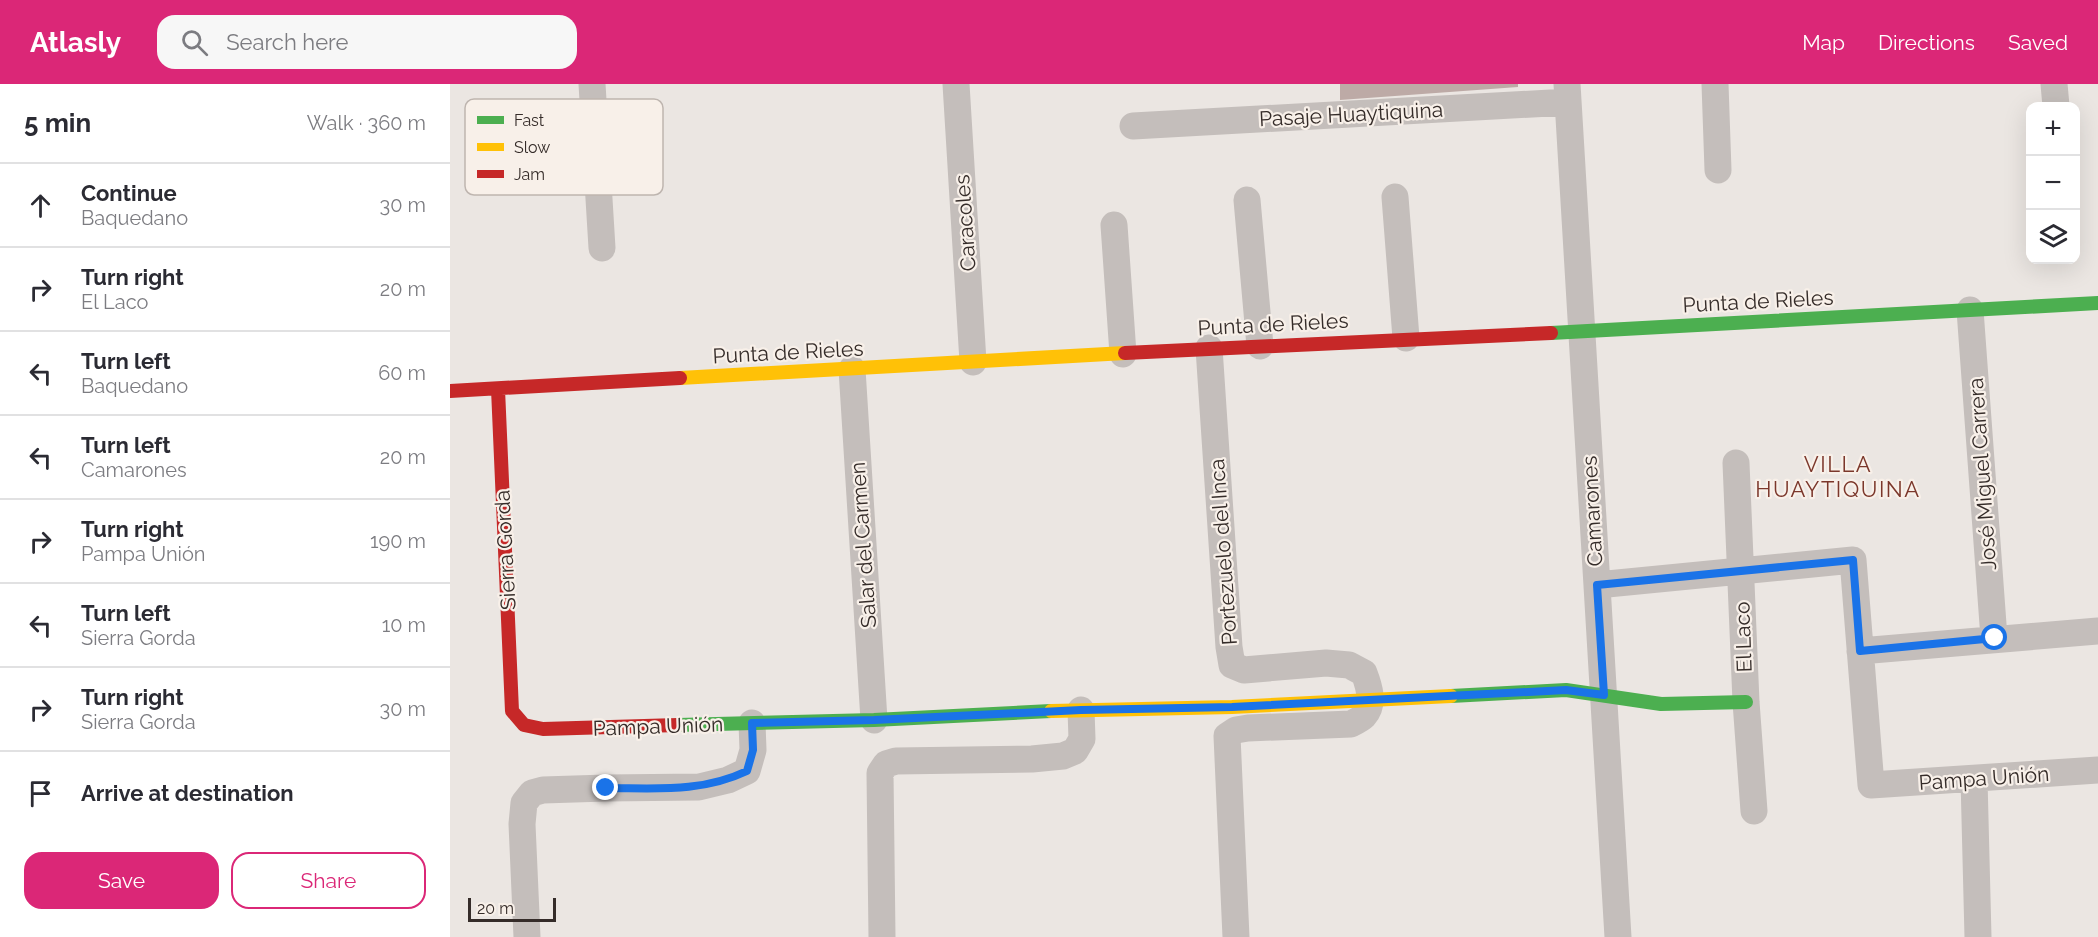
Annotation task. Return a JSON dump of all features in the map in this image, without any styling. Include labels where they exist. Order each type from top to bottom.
[{"type":"street","points":[[592,84],[593,99]]},
{"type":"street","name":"Caracoles","points":[[956,84],[973,362]]},
{"type":"street","points":[[1715,84],[1718,170]]},
{"type":"street","points":[[2054,84],[2056,102]]},
{"type":"street","name":"Pasaje Huaytiquina","points":[[1134,126],[1568,93]]},
{"type":"street","name":"Camarones","points":[[1568,93],[1618,937]]},
{"type":"street","points":[[599,195],[602,248]]},
{"type":"street","points":[[1395,197],[1406,338]]},
{"type":"street","points":[[1247,200],[1260,346]]},
{"type":"street","points":[[1114,225],[1123,354]]},
{"type":"street","name":"Punta de Rieles","points":[[450,391],[1209,348],[1582,332],[2098,303]]},
{"type":"street","name":"José Miguel Carrera","points":[[1970,310],[1995,638]]},
{"type":"street","name":"Portezuelo del Inca","points":[[1209,348],[1228,635],[1232,665],[1244,670],[1326,663],[1349,665],[1364,673],[1369,685],[1370,701]]},
{"type":"street","name":"Salar del Carmen","points":[[852,369],[874,720]]},
{"type":"street","name":"Sierra Gorda","points":[[498,389],[512,711]]},
{"type":"street","name":"El Laco","points":[[1736,462],[1746,702],[1754,811]]},
{"type":"street","points":[[1597,585],[1853,560],[1860,651],[2098,631]]},
{"type":"street","name":"Pampa Unión","points":[[1860,651],[1871,785],[2098,770]]},
{"type":"street","name":"Pampa Unión","points":[[512,711],[524,725],[543,729],[874,720],[1081,710],[1232,707],[1566,690],[1661,704],[1746,702]]},
{"type":"street","points":[[1236,937],[1227,736],[1236,730],[1248,728],[1351,724],[1364,716],[1370,701]]},
{"type":"street","points":[[882,937],[880,773],[886,764],[896,761],[1032,759],[1063,756],[1075,751],[1082,739],[1081,710]]},
{"type":"street","points":[[526,937],[522,824],[524,803],[532,793],[543,790],[699,787],[728,780],[747,771],[753,750],[752,723]]},
{"type":"street","points":[[1974,779],[1978,937]]},
{"type":"building","points":[[1340,84],[1518,84],[1518,87],[1340,100]]},
{"type":"traffic: fast","points":[[1551,333],[2098,303]]},
{"type":"traffic: fast","points":[[1451,696],[1566,690],[1661,704],[1746,702]]},
{"type":"traffic: fast","points":[[678,725],[874,720],[1051,711]]},
{"type":"traffic: slow","points":[[680,378],[1125,353]]},
{"type":"traffic: slow","points":[[1051,711],[1232,707],[1451,696]]},
{"type":"traffic: jam","points":[[1125,353],[1551,333]]},
{"type":"traffic: jam","points":[[450,391],[680,378]]},
{"type":"traffic: jam","points":[[498,389],[512,711],[524,725],[543,729],[678,725]]},
{"type":"district","name":"VILLA HUAYTIQUINA","points":[[1838,476]]},
{"type":"route","points":[[606,788],[699,787],[728,780],[747,771],[753,750],[752,723],[874,720],[1081,710],[1232,707],[1566,690],[1604,695],[1597,585],[1853,560],[1860,651],[1995,638]]}]
